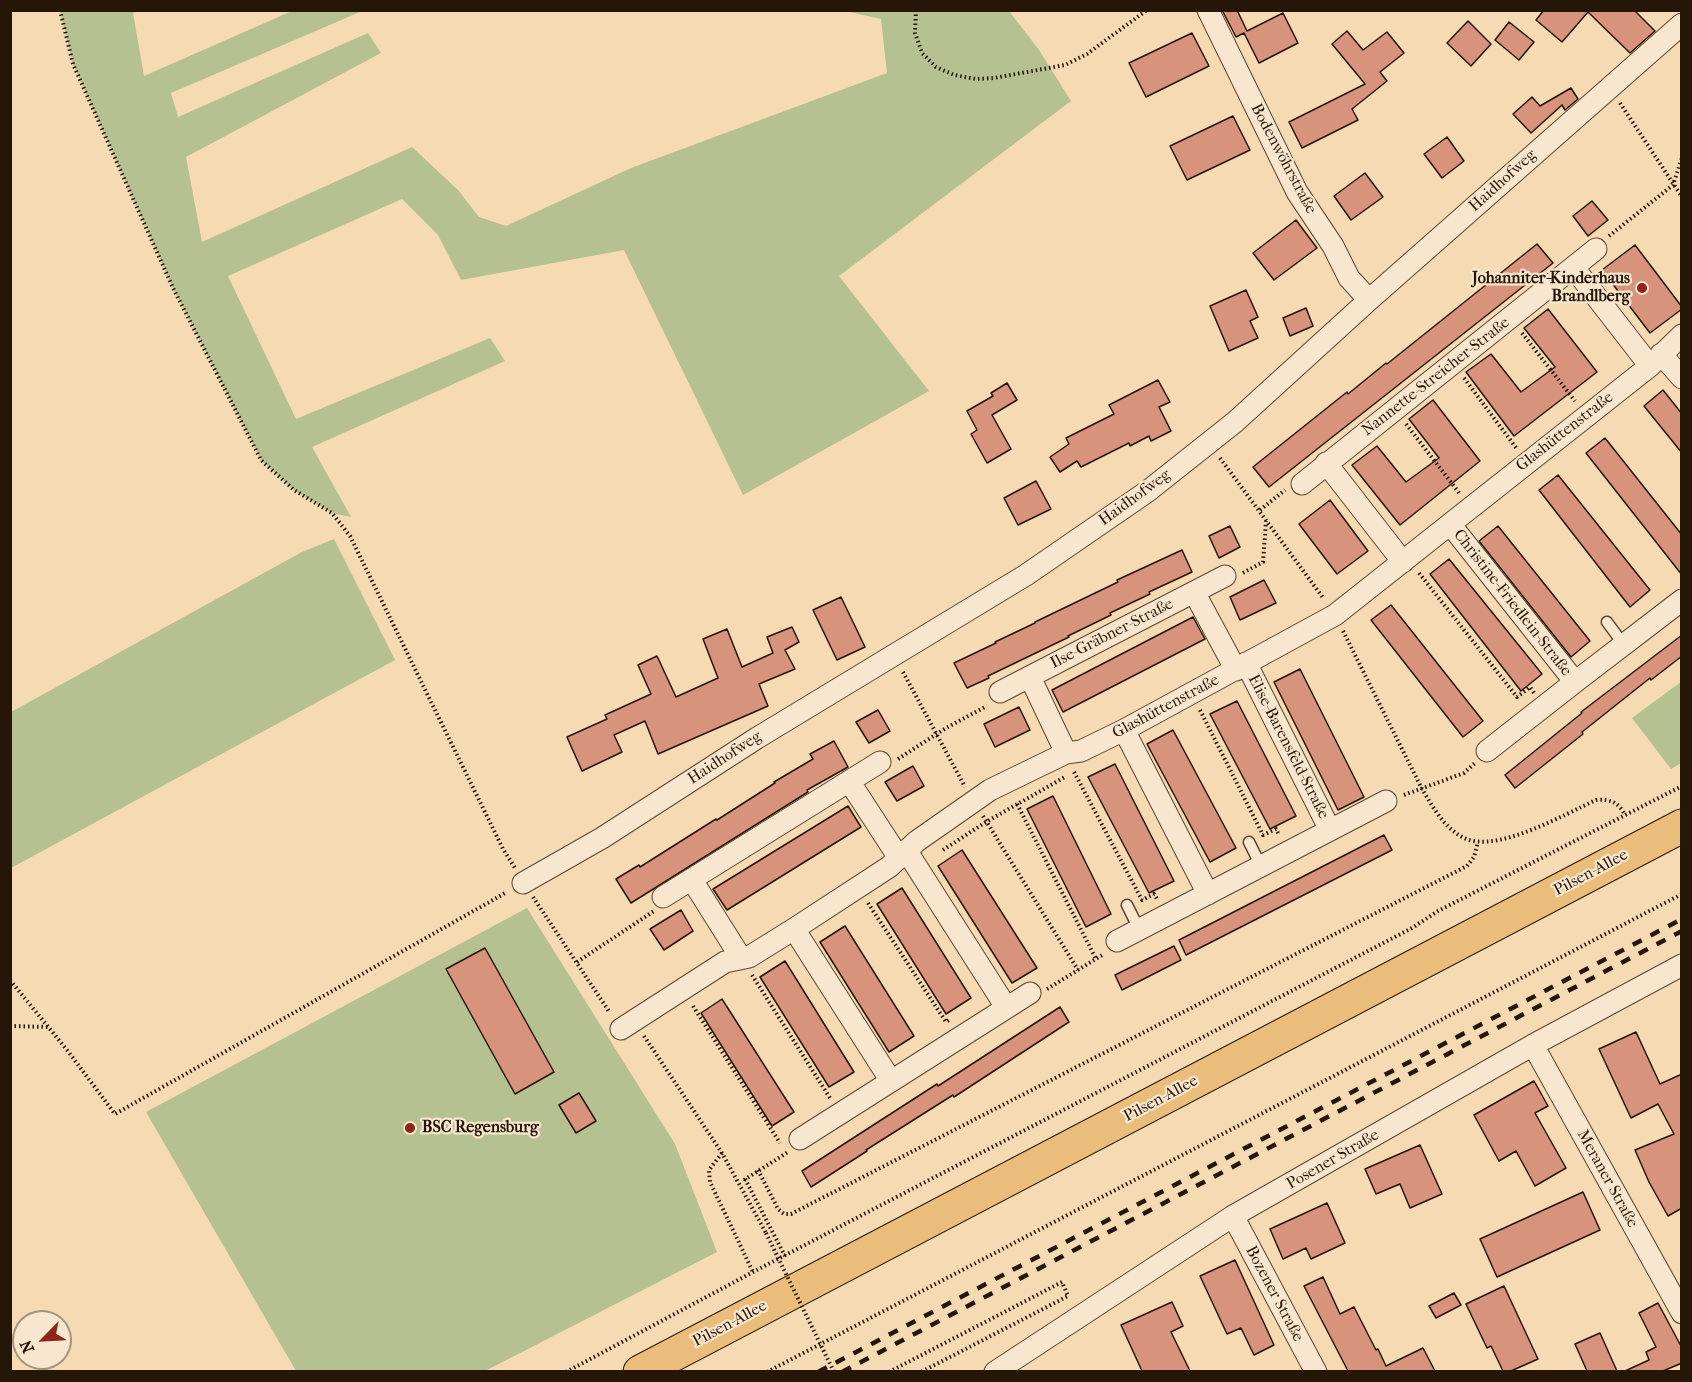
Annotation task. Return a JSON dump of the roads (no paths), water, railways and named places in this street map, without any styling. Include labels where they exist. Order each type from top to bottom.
[{"type":"main road","name":"Pilsen-Allee","points":[[640,1371],[1682,826]]},
{"type":"street","name":"Bodenwöhrstraße","points":[[1208,10],[1297,192],[1333,246],[1349,278],[1369,300]]},
{"type":"street","name":"Haidhofweg","points":[[523,883],[602,838],[757,738],[1026,575],[1148,491],[1235,422],[1369,300],[1682,24]]},
{"type":"street","name":"Nannette-Streicher-Straße","points":[[1302,484],[1596,249]]},
{"type":"street","points":[[1574,268],[1655,360],[1682,378]]},
{"type":"street","name":"Glashüttenstraße","points":[[627,1025],[725,962],[749,957],[889,867],[907,858],[916,841],[990,790],[1066,753],[1081,751],[1124,730],[1335,615],[1655,360],[1682,335]]},
{"type":"street","points":[[1326,463],[1405,560]]},
{"type":"street","name":"Christine-Friedlein-Straße","points":[[1450,524],[1575,682]]},
{"type":"street","name":"Ilse-Gräbner-Straße","points":[[1000,692],[1225,576]]},
{"type":"street","name":"Ilse-Gräbner-Straße","points":[[1194,592],[1241,666]]},
{"type":"street","name":"Christine-Friedlein-Straße","points":[[1487,752],[1682,600]]},
{"type":"street","name":"Elise-Barensfeld-Straße","points":[[1241,666],[1329,830]]},
{"type":"street","name":"Ilse-Gräbner-Straße","points":[[1030,677],[1066,753]]},
{"type":"street","points":[[1124,730],[1208,894]]},
{"type":"street","points":[[663,897],[880,762]]},
{"type":"street","points":[[849,781],[907,858],[1006,1007]]},
{"type":"street","name":"Elise-Barensfeld-Straße","points":[[1117,941],[1386,801]]},
{"type":"street","points":[[692,880],[741,958]]},
{"type":"street","points":[[794,928],[891,1081]]},
{"type":"street","name":"Posener Straße","points":[[995,1371],[1233,1216],[1533,1045],[1682,965]]},
{"type":"street","points":[[800,1138],[1030,993]]},
{"type":"street","name":"Meraner Straße","points":[[1533,1045],[1682,1313]]},
{"type":"street","name":"Bozener Straße","points":[[1233,1216],[1316,1371]]},
{"type":"lane","points":[[1607,622],[1624,645]]},
{"type":"lane","points":[[1249,842],[1261,866]]},
{"type":"lane","points":[[1127,905],[1139,929]]},
{"type":"railway","points":[[818,1372],[1682,919]]},
{"type":"railway","points":[[842,1372],[1682,931]]},
{"type":"place","name":"Johanniter-Kinderhaus Brandlberg","points":[[1642,288]]},
{"type":"place","name":"BSC Regensburg","points":[[410,1128]]}]
